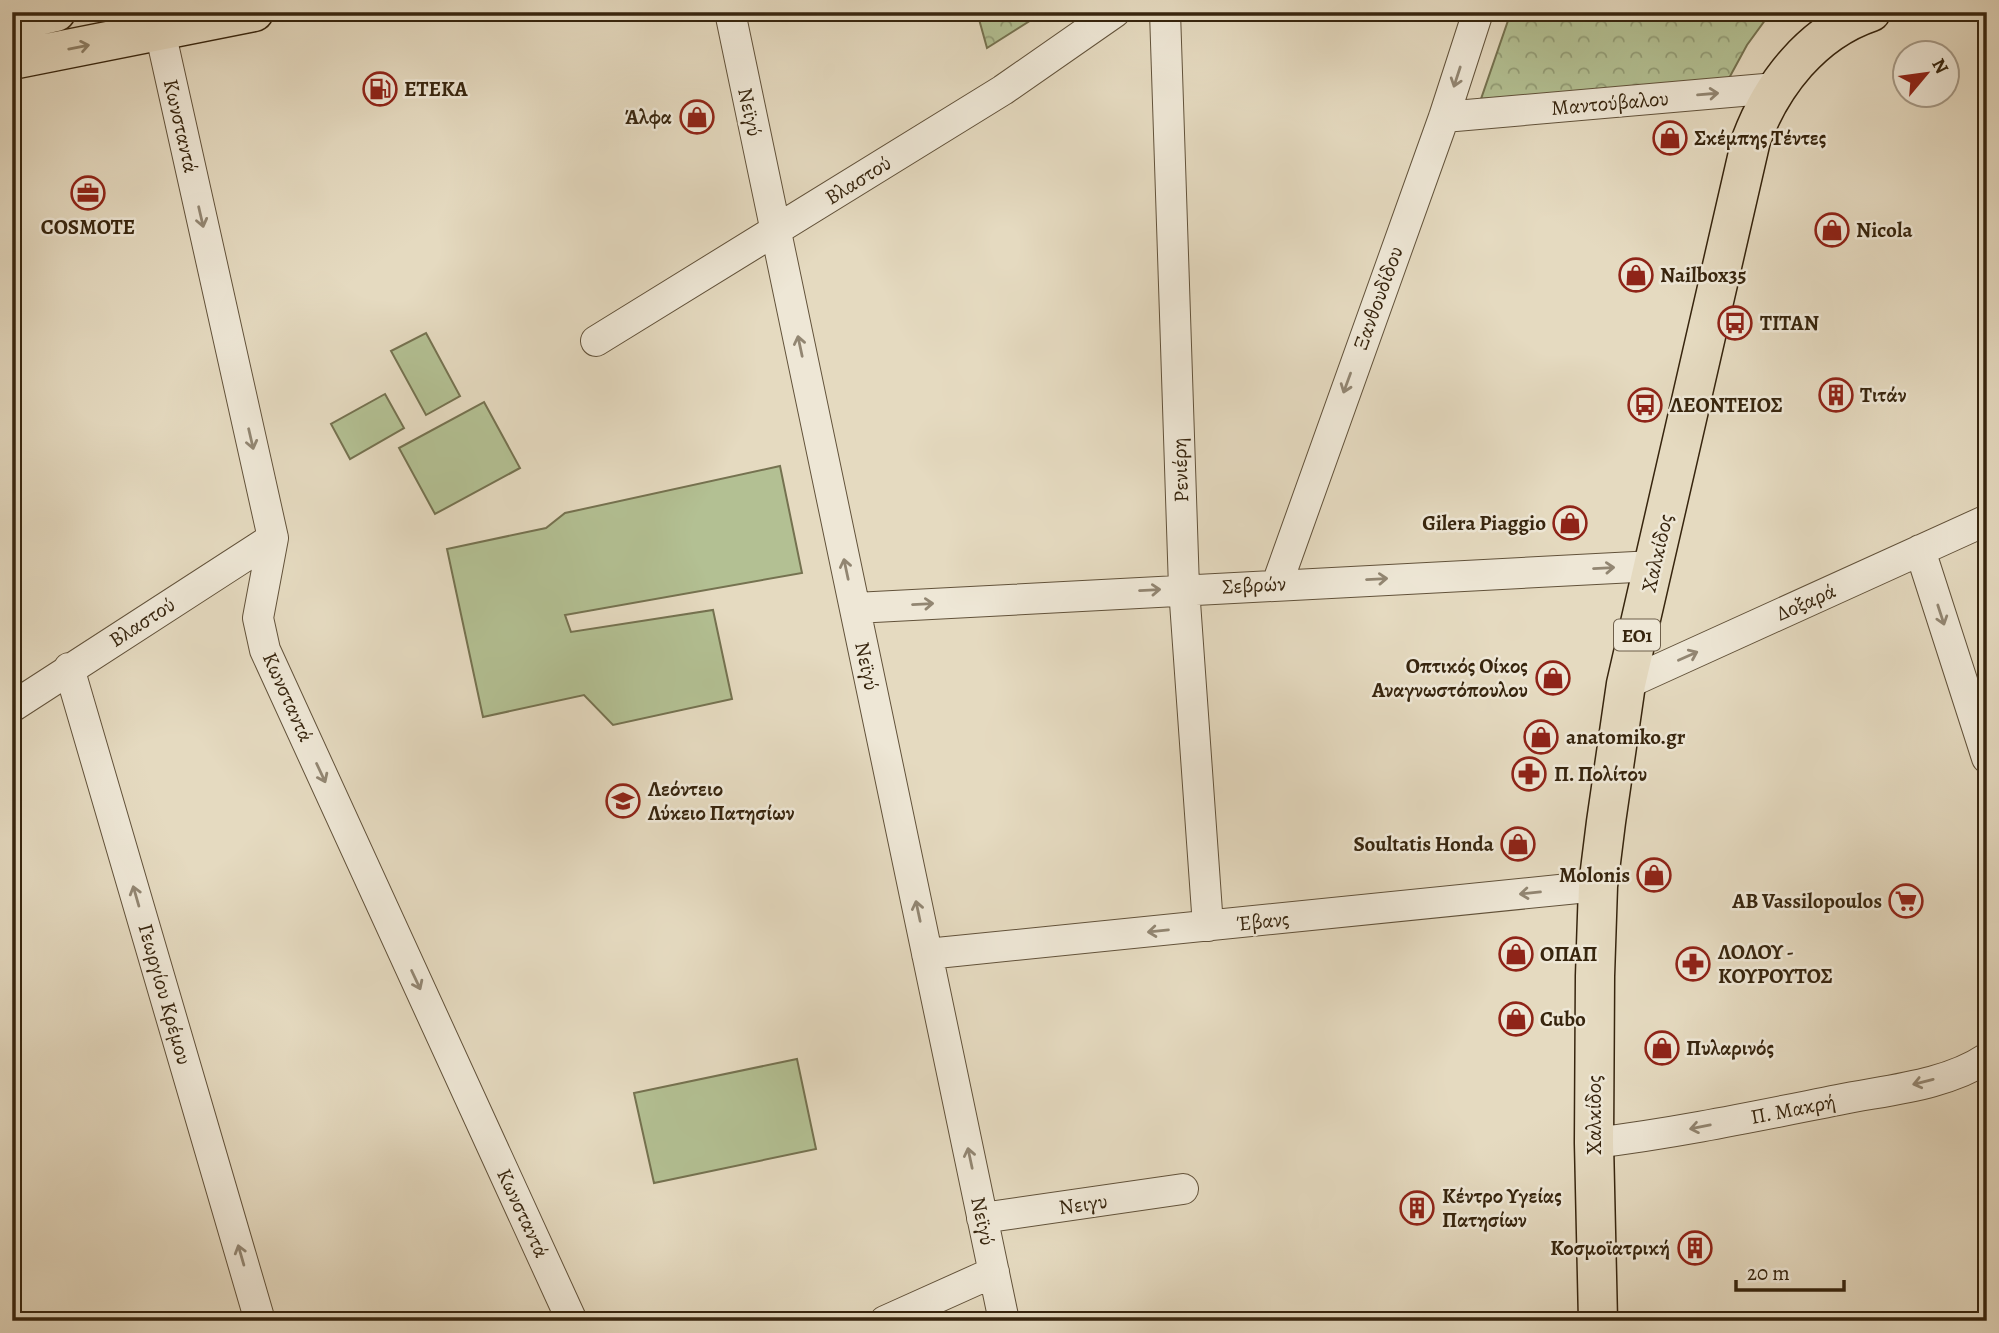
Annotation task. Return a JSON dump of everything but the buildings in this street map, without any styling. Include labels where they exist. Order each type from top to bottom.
[{"type":"main road","points":[[12,22],[56,12]]},
{"type":"main road","points":[[12,60],[254,12]]},
{"type":"main road","name":"Χαλκίδος","points":[[1598,1321],[1594,1143],[1598,886],[1626,684],[1751,140],[1776,88],[1804,54],[1823,39],[1871,12]]},
{"type":"street","name":"Νεϊγύ","points":[[730,12],[1004,1321]]},
{"type":"street","name":"Βλαστού","points":[[596,341],[1003,90],[1115,12]]},
{"type":"street","name":"Ρενιέρη","points":[[1165,12],[1184,588],[1208,926]]},
{"type":"street","name":"Ξανθουδίδου","points":[[1277,584],[1444,117],[1478,12]]},
{"type":"street","name":"Κωνσταντά","points":[[160,31],[273,538],[258,618],[265,650],[572,1321]]},
{"type":"street","name":"Μαντούβαλου","points":[[1444,117],[1776,88]]},
{"type":"street","name":"Δοξαρά","points":[[1626,684],[1987,520]]},
{"type":"street","name":"Βλαστού","points":[[12,707],[273,538]]},
{"type":"street","points":[[1920,550],[1987,758]]},
{"type":"street","name":"Σεβρών","points":[[855,608],[1184,588],[1654,566]]},
{"type":"street","name":"Γεωργίου Κρέμου","points":[[69,668],[260,1321]]},
{"type":"street","name":"Έβανς","points":[[927,954],[1598,886]]},
{"type":"street","name":"Π. Μακρή","points":[[1594,1143],[1655,1136],[1927,1082],[1975,1066],[1987,1058]]},
{"type":"street","name":"Νειγυ","points":[[982,1218],[1183,1189]]},
{"type":"street","points":[[886,1321],[994,1272]]},
{"type":"green space","points":[[977,12],[1044,12],[987,48]]},
{"type":"green space","points":[[1511,12],[1771,12],[1747,45],[1728,80],[1481,99]]},
{"type":"green space","points":[[426,333],[460,396],[426,415],[391,351]]},
{"type":"green space","points":[[385,394],[404,428],[350,459],[331,424]]},
{"type":"green space","points":[[484,402],[520,468],[435,514],[399,448]]},
{"type":"green space","points":[[780,466],[802,573],[565,615],[571,632],[713,610],[732,699],[613,725],[584,695],[483,717],[447,549],[546,528],[565,513]]},
{"type":"green space","points":[[797,1059],[816,1149],[654,1183],[634,1093]]},
{"type":"place","name":"ΕΤΕΚΑ","points":[[380,89]]},
{"type":"place","name":"Άλφα","points":[[697,117]]},
{"type":"place","name":"Σκέμπης Τέντες","points":[[1670,138]]},
{"type":"place","name":"COSMOTE","points":[[88,193]]},
{"type":"place","name":"Nicola","points":[[1832,230]]},
{"type":"place","name":"Nailbox35","points":[[1636,275]]},
{"type":"place","name":"ΤΙΤΑΝ","points":[[1735,323]]},
{"type":"place","name":"Τιτάν","points":[[1836,395]]},
{"type":"place","name":"ΛΕΟΝΤΕΙΟΣ","points":[[1645,405]]},
{"type":"place","name":"Gilera Piaggio","points":[[1570,523]]},
{"type":"place","name":"Οπτικός Οίκος Αναγνωστόπουλου","points":[[1553,678]]},
{"type":"place","name":"anatomiko.gr","points":[[1541,737]]},
{"type":"place","name":"Π. Πολίτου","points":[[1529,774]]},
{"type":"place","name":"Λεόντειο Λύκειο Πατησίων","points":[[623,801]]},
{"type":"place","name":"Soultatis Honda","points":[[1518,844]]},
{"type":"place","name":"Molonis","points":[[1654,875]]},
{"type":"place","name":"AB Vassilopoulos","points":[[1906,901]]},
{"type":"place","name":"ΟΠΑΠ","points":[[1516,954]]},
{"type":"place","name":"ΛΟΛΟΥ - ΚΟΥΡΟΥΤΟΣ","points":[[1693,964]]},
{"type":"place","name":"Cubo","points":[[1516,1019]]},
{"type":"place","name":"Πυλαρινός","points":[[1662,1048]]},
{"type":"place","name":"Κέντρο Υγείας Πατησίων","points":[[1417,1208]]},
{"type":"place","name":"Κοσμοϊατρική","points":[[1695,1248]]}]
